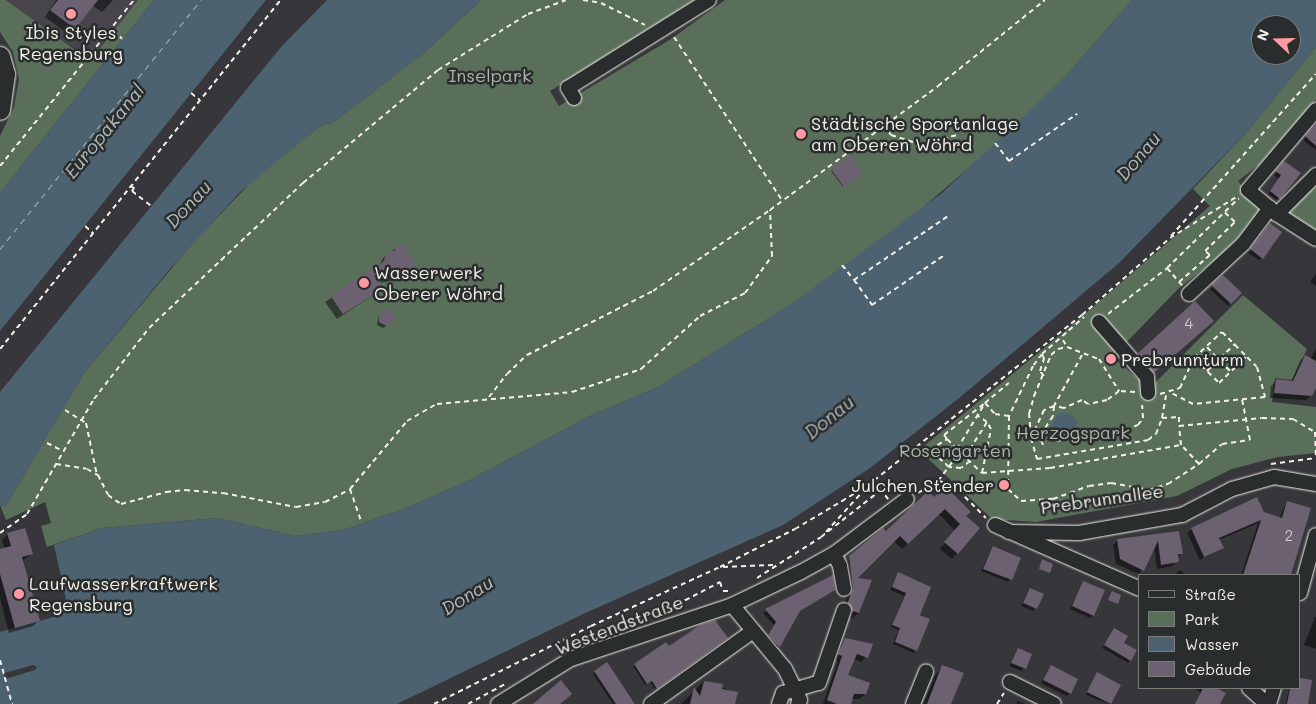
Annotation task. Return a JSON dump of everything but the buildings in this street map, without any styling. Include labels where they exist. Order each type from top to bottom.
[{"type":"highway","points":[[0,57],[5,74],[1,100]]},
{"type":"street","points":[[574,98],[568,88],[710,0]]},
{"type":"street","points":[[1316,110],[1248,190],[1274,211],[1316,239]]},
{"type":"street","points":[[1189,294],[1274,211],[1316,175]]},
{"type":"street","points":[[1099,322],[1147,377],[1145,396]]},
{"type":"street","name":"Prebrunnallee","points":[[1009,532],[1079,533],[1174,517],[1232,489],[1274,477],[1316,484]]},
{"type":"street","name":"Westendstraße","points":[[498,704],[571,659],[732,605],[834,554],[907,499]]},
{"type":"street","points":[[995,525],[1138,588]]},
{"type":"street","points":[[1301,589],[1316,535]]},
{"type":"street","points":[[834,554],[840,566],[844,590]]},
{"type":"street","points":[[732,605],[785,669],[797,697]]},
{"type":"street","points":[[779,704],[783,693],[797,697],[820,683],[844,610]]},
{"type":"street","points":[[651,704],[752,631]]},
{"type":"street","points":[[914,704],[926,671]]},
{"type":"street","points":[[1010,682],[1054,704]]},
{"type":"street","points":[[1251,689],[1268,704],[1274,689]]},
{"type":"path","points":[[0,166],[134,0]]},
{"type":"path","points":[[0,349],[281,0]]},
{"type":"path","points":[[0,533],[26,514],[81,420],[149,328],[309,178],[438,70],[528,14],[566,0]]},
{"type":"path","points":[[583,0],[622,12],[663,29],[782,200]]},
{"type":"path","points":[[489,397],[507,374],[527,355],[653,291],[770,210],[1046,0]]},
{"type":"path","points":[[114,30],[122,39]]},
{"type":"path","points":[[434,704],[591,626],[720,568],[795,529],[874,481],[1082,315],[1170,238],[1316,74]]},
{"type":"path","points":[[191,93],[200,100]]},
{"type":"path","points":[[995,143],[1009,161],[1077,114]]},
{"type":"path","points":[[884,125],[892,135],[916,143],[958,135]]},
{"type":"path","points":[[131,186],[134,188],[132,191]]},
{"type":"path","points":[[1170,238],[1248,190]]},
{"type":"path","points":[[1099,322],[1167,268],[1223,211],[1248,190]]},
{"type":"path","points":[[126,192],[129,194],[132,191]]},
{"type":"path","points":[[132,191],[151,206]]},
{"type":"path","points":[[65,410],[86,423],[98,475],[108,495],[121,504],[166,492],[185,490],[223,493],[296,507],[310,506],[350,489],[406,421],[437,404],[489,397],[572,392],[641,369],[700,316],[745,292],[772,256],[770,210]]},
{"type":"path","points":[[1179,282],[1210,255],[1205,251],[1235,222],[1223,211]]},
{"type":"path","points":[[854,280],[948,216]]},
{"type":"path","points":[[84,226],[93,233]]},
{"type":"path","points":[[842,265],[872,305],[946,254]]},
{"type":"path","points":[[1167,268],[1189,294]]},
{"type":"path","points":[[1084,317],[1042,354],[1033,366],[1009,416],[1008,489],[1021,501],[1053,499],[1089,486],[1111,483],[1149,490],[1168,484],[1199,464],[1222,444],[1250,440],[1242,399]]},
{"type":"path","points":[[1067,347],[1058,349],[1052,355],[1029,414],[1031,438],[1037,459],[1148,440],[1156,434],[1162,418],[1166,395],[1180,388],[1194,358],[1222,332],[1261,374],[1265,398],[1193,404],[1171,393]]},
{"type":"path","points":[[1031,438],[1044,410],[1054,406],[1064,408],[1082,400],[1095,403],[1119,391],[1099,359],[1082,355],[1067,347],[1063,340]]},
{"type":"path","points":[[1207,371],[1235,344]]},
{"type":"path","points":[[1207,347],[1231,372]]},
{"type":"path","points":[[1042,354],[1044,360],[1040,371],[1044,376]]},
{"type":"path","points":[[1042,445],[1040,437],[1053,416],[1054,406],[1082,355]]},
{"type":"path","points":[[1194,358],[1219,383],[1246,357]]},
{"type":"path","points":[[1009,383],[944,435],[982,473],[1050,468],[1181,445]]},
{"type":"path","points":[[1044,430],[1048,438],[1058,441],[1067,437],[1126,430],[1138,425],[1143,418],[1145,396]]},
{"type":"path","points":[[985,403],[995,414],[1009,416]]},
{"type":"path","points":[[957,449],[985,403]]},
{"type":"path","points":[[978,416],[987,422],[990,429],[982,473]]},
{"type":"path","points":[[1162,418],[1178,417],[1181,445],[1199,464]]},
{"type":"path","points":[[1179,426],[1284,418],[1310,426],[1315,432],[1316,458],[1270,464]]},
{"type":"path","points":[[965,457],[987,422]]},
{"type":"path","points":[[947,439],[930,450],[949,467],[961,468],[970,461]]},
{"type":"path","points":[[47,443],[63,451]]},
{"type":"path","points":[[907,499],[938,481],[963,449],[957,449]]},
{"type":"path","points":[[56,464],[87,469],[98,475]]},
{"type":"path","points":[[751,583],[774,564],[821,537],[881,490],[874,481]]},
{"type":"path","points":[[938,481],[952,484],[995,525]]},
{"type":"path","points":[[821,537],[867,486]]},
{"type":"path","points":[[350,489],[362,523]]},
{"type":"path","points":[[720,568],[774,564]]},
{"type":"path","points":[[0,660],[12,704]]},
{"type":"shaded area","points":[[6,0],[138,0],[90,61]]},
{"type":"green space","points":[[0,0],[6,0],[90,61],[138,0],[154,0],[0,193],[0,136],[14,107],[19,79],[13,52],[0,32]]},
{"type":"green space","name":"Inselpark","points":[[481,0],[698,0],[550,91],[559,106],[671,39],[725,0],[1132,0],[1066,76],[985,154],[907,221],[790,305],[658,387],[590,416],[470,480],[404,509],[343,530],[295,536],[217,518],[102,528],[47,547],[41,526],[51,523],[45,502],[6,520],[0,505],[5,507],[84,373],[192,244],[254,179],[310,134],[325,123],[331,124],[425,52]]},
{"type":"green space","name":"Herzogspark","points":[[1316,47],[1316,100],[1261,163],[1238,181],[1261,212],[1223,254],[1179,288],[1116,353],[1120,357],[1116,360],[1144,384],[1154,384],[1243,295],[1307,349],[1292,380],[1275,378],[1272,402],[1316,407],[1316,453],[1278,457],[1232,469],[1177,496],[1036,522],[992,519],[919,450],[1064,332],[1210,206],[1193,189],[1246,133]]},
{"type":"green space","points":[[1316,186],[1316,234],[1284,213]]},
{"type":"water","name":"Europakanal","points":[[154,0],[266,0],[0,331],[0,193]]},
{"type":"water","name":"Donau","points":[[327,0],[481,0],[425,52],[331,124],[325,123],[310,134],[240,192],[170,269],[84,373],[5,507],[0,505],[0,392],[281,47]]},
{"type":"water","name":"Donau","points":[[1132,0],[1316,0],[1316,47],[1246,133],[1119,263],[958,399],[870,468],[783,525],[583,614],[397,704],[0,704],[0,632],[61,615],[68,609],[54,545],[102,528],[217,518],[295,536],[343,530],[404,509],[470,480],[590,416],[658,387],[790,305],[942,193],[1066,76]],"holes":[[[33,665],[37,667],[35,670],[5,679],[4,673]]]},
{"type":"water","points":[[1068,413],[1074,417],[1077,424],[1074,429],[1057,435],[1049,432],[1057,414]]},
{"type":"ferry route","points":[[0,249],[201,0]]},
{"type":"place","name":"Ibis Styles Regensburg","points":[[71,14]]},
{"type":"place","name":"Städtische Sportanlage am Oberen Wöhrd","points":[[801,134]]},
{"type":"place","name":"Wasserwerk Oberer Wöhrd","points":[[364,283]]},
{"type":"place","name":"Prebrunnturm","points":[[1111,359]]},
{"type":"place","name":"Julchen Stender","points":[[1004,485]]},
{"type":"place","name":"Laufwasserkraftwerk Regensburg","points":[[19,594]]},
{"type":"park label","name":"Rosengarten","points":[[955,450]]}]
